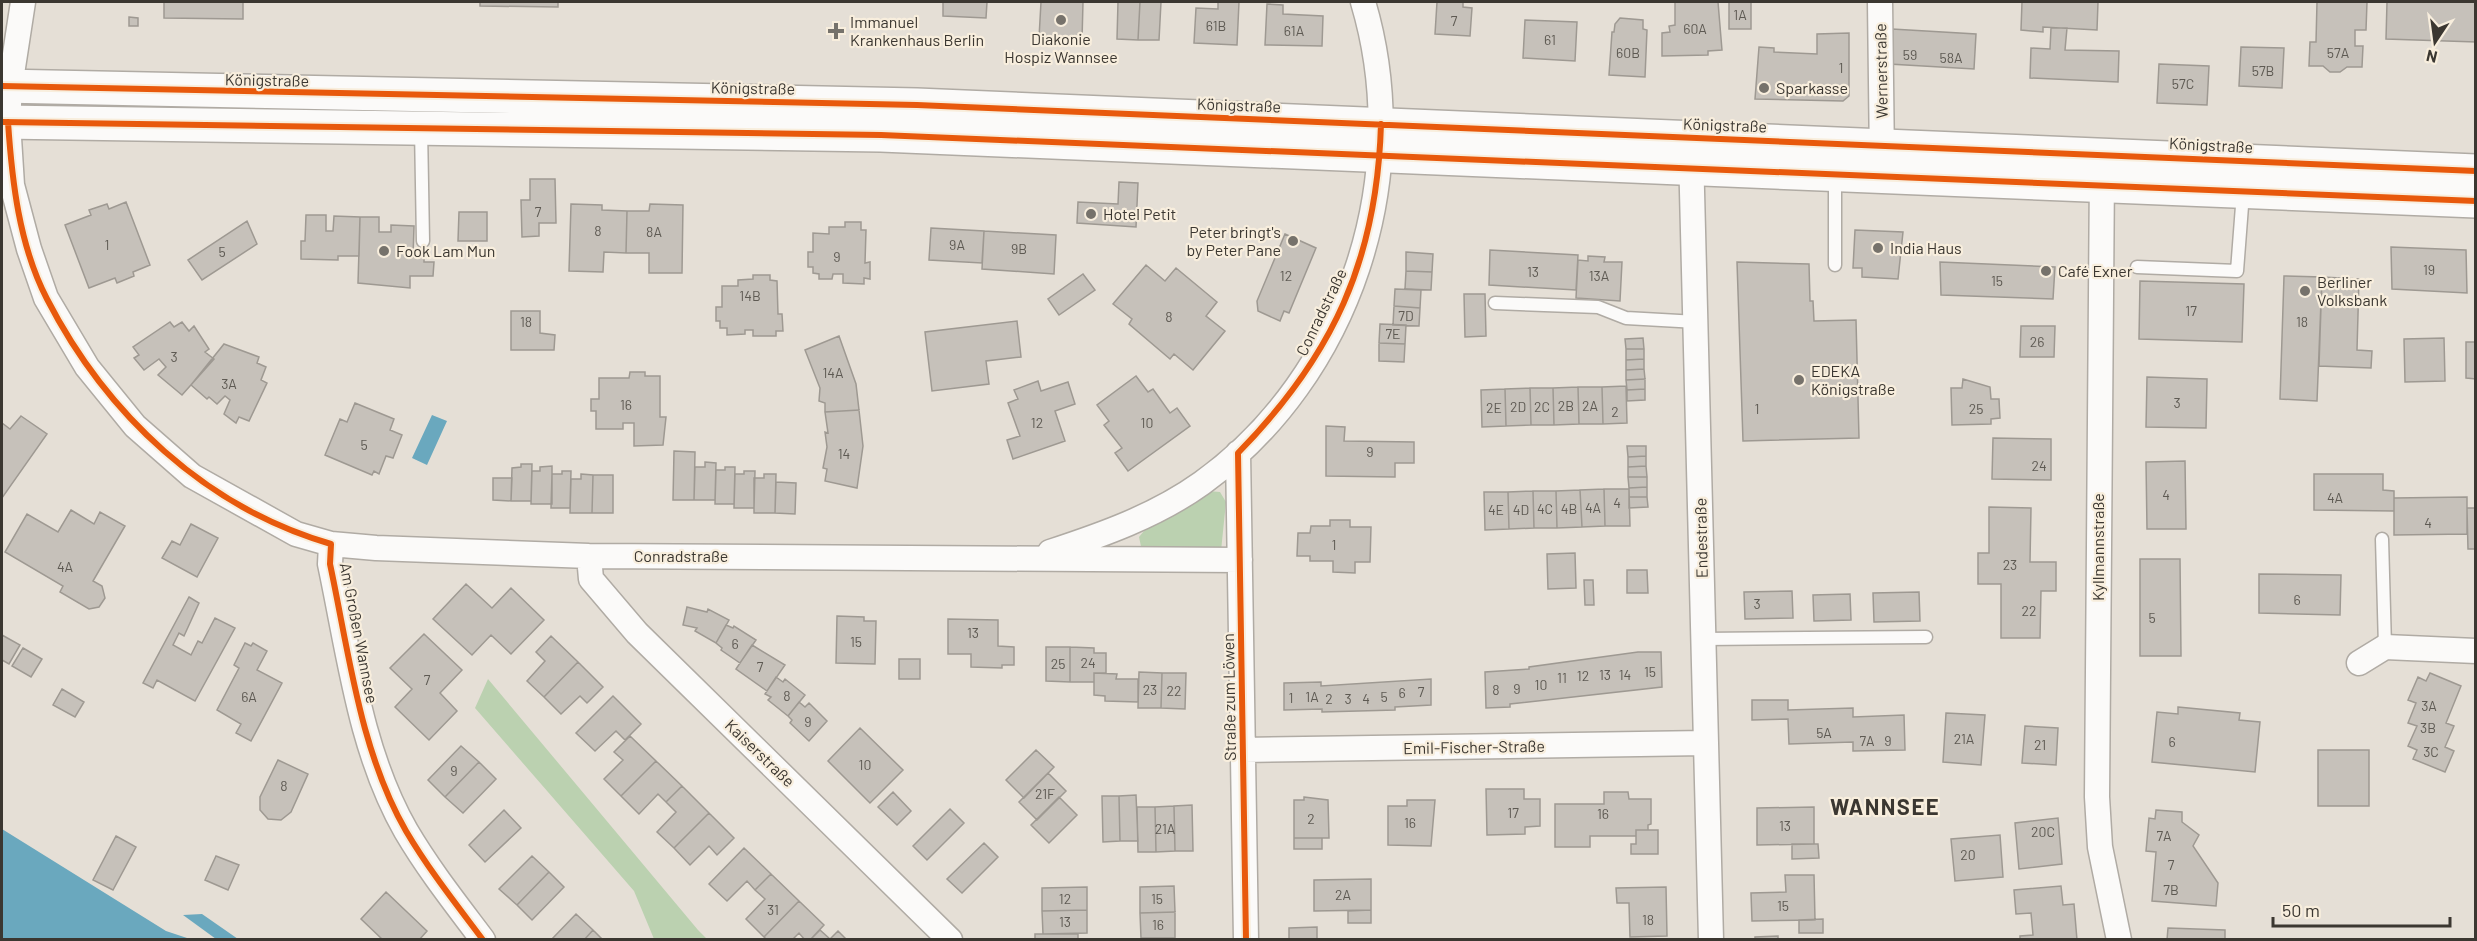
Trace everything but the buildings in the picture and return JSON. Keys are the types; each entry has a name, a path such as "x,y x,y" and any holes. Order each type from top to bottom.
{"main road":[{"name":"Königstraße","path":"6,87 916,120 1300,137 1380,156 2475,201"},
{"name":"Königstraße","path":"5,122 421,127 882,119"},
{"name":"Königstraße","path":"916,120 1300,137 1382,124 2102,153 2475,171"}],"street":[{"name":"Am Großen Wannsee","path":"23,2 6,87 5,122 12,185 29,249 46,298 87,367 135,426 192,476 296,534 331,544 330,564 363,720 377,765 405,830 439,883 483,939"},
{"name":"Conradstraße","path":"1031,558 1110,532 1201,483 1238,453 1280,410 1315,361 1351,290 1372,216 1382,124 1374,43 1363,2"},
{"name":"Wernerstraße","path":"1880,2 1882,177"},
{"name":"Endestraße","path":"1691,137 1711,939"},
{"name":"Kyllmannstraße","path":"2102,153 2097,797 2100,847 2119,939"},
{"name":"Straße zum Löwen","path":"1238,453 1246,939"},
{"name":"Conradstraße","path":"331,544 376,548 589,556 1240,560"},
{"name":"Kaiserstraße","path":"589,556 591,579 637,633 950,939"},
{"path":"2359,663 2385,647 2475,651"},
{"name":"Emil-Fischer-Straße","path":"1243,750 1705,743"}],"lane":[{"path":"421,127 423,241"},
{"path":"1835,175 1835,265"},
{"path":"2137,267 2237,271 2243,192"},
{"path":"1495,303 1598,307 1634,319 1697,322"},
{"path":"2382,539 2385,647"},
{"path":"1703,639 1926,637"}],"green space":[{"path":"1208,491 1220,492 1226,502 1221,551 1142,551 1139,537 1144,531"},
{"path":"488,679 707,939 654,939 634,891 475,708"}],"water":[{"path":"432,415 447,421 427,465 412,458"},
{"path":"2,829 166,931 190,939 2,939"},
{"path":"202,914 238,939 216,939 183,915"}],"cycle path":[{"path":"2,86 917,105 2476,171"},
{"path":"2,122 881,135 2476,201"},
{"path":"8,122 18,212 37,278 71,341 99,381 130,418 164,451 202,481 242,507 285,528 331,544 330,564 350,666 377,768 406,831 443,887 483,940"},
{"path":"1246,940 1238,453 1271,417 1300,380 1324,342 1344,303 1359,262 1370,219 1378,173 1381,124"}],"place":[{"name":"Diakonie Hospiz Wannsee","path":"1061,20"},
{"name":"Immanuel Krankenhaus Berlin","path":"836,31"},
{"name":"Sparkasse","path":"1764,88"},
{"name":"Hotel Petit","path":"1091,214"},
{"name":"Peter bringt's by Peter Pane","path":"1293,241"},
{"name":"India Haus","path":"1878,248"},
{"name":"Fook Lam Mun","path":"384,251"},
{"name":"Café Exner","path":"2046,271"},
{"name":"Berliner Volksbank","path":"2305,291"},
{"name":"EDEKA Königstraße","path":"1799,380"}],"district":[{"name":"WANNSEE","path":"1885,807"}]}
